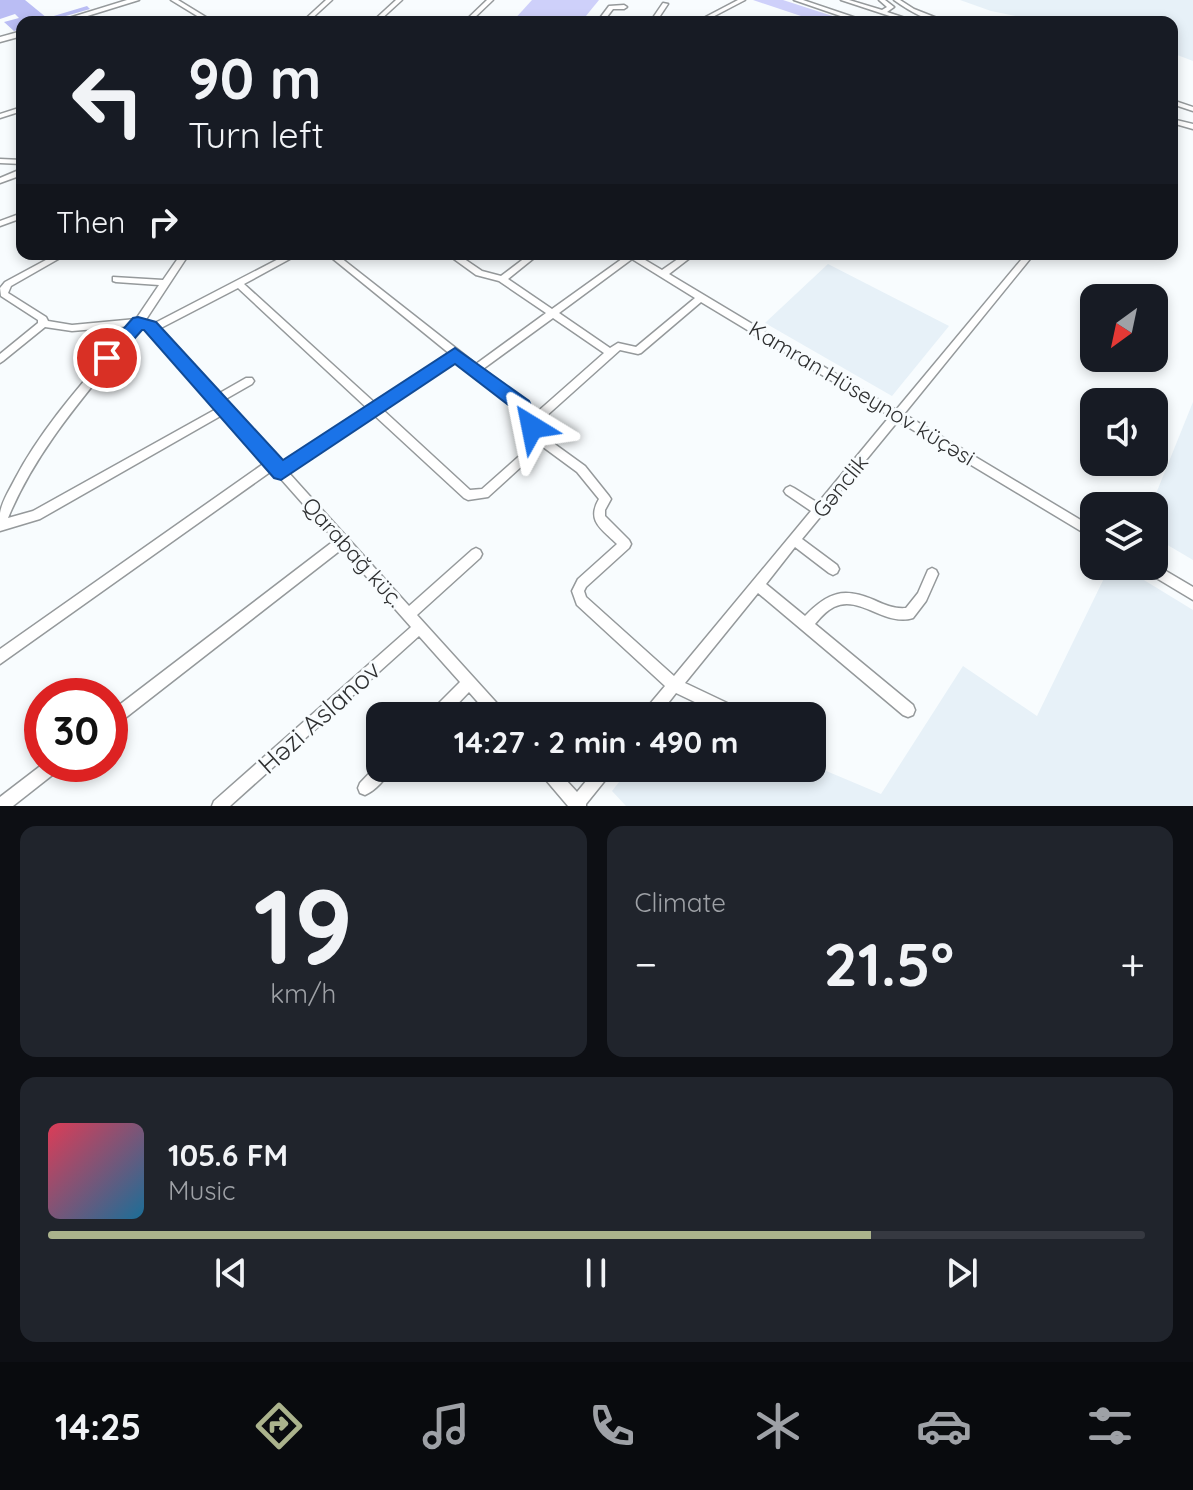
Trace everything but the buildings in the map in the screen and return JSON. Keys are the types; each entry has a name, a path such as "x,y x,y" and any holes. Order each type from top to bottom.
{"main road":[{"path":"80,16 135,0"}],"street":[{"path":"174,0 201,16"},
{"path":"312,16 329,0"},
{"path":"382,16 399,0"},
{"path":"473,16 490,0"},
{"path":"711,16 742,0"},
{"path":"797,0 846,16"},
{"path":"844,0 895,16"},
{"path":"882,0 891,7 882,12"},
{"path":"897,0 928,16"},
{"path":"657,16 665,4"},
{"path":"619,16 606,14 611,7 624,7"},
{"path":"43,324 43,319 4,294 4,289 52,260"},
{"path":"181,260 138,322 57,419 3,508 0,525 36,515 220,404 249,381"},
{"path":"153,328 283,260"},
{"path":"338,260 522,406 534,435 581,469 597,486 605,499 599,509 599,518 625,544 582,583 578,591 581,601 674,685 710,702"},
{"path":"460,260 479,273 502,279 611,353"},
{"path":"502,279 527,260"},
{"path":"476,369 623,260"},
{"name":"Kamran Hüseynov küçəsi","path":"639,260 1080,526"},
{"path":"663,274 683,260"},
{"name":"Gənclik","path":"660,702 1025,260"},
{"path":"116,279 165,283"},
{"path":"238,283 468,495 484,494 542,442"},
{"path":"529,419 539,416 618,346 638,351 701,297"},
{"path":"0,359 43,324 78,328 138,322"},
{"name":"Qarabağ küç.","path":"138,322 153,328 487,702"},
{"path":"0,657 277,468 455,355"},
{"path":"790,491 820,511"},
{"path":"796,541 833,569"},
{"path":"128,707 342,542"},
{"path":"409,614 476,554"},
{"path":"805,625 828,603 841,598 867,603 891,614 909,614 922,597 932,574"},
{"path":"1168,579 1193,594"},
{"path":"758,585 908,710"},
{"name":"Həzi Aslanov","path":"219,806 420,627"},
{"path":"450,702 469,682"},
{"path":"1,806 32,782"},
{"path":"365,788 371,782"},
{"path":"557,782 577,805 595,782"}],"shaded area":[{"path":"0,0 25,0 45,16 15,14 0,19"},
{"path":"532,0 599,0 586,16 517,16"},
{"path":"753,0 783,0 832,16 801,16"},
{"path":"960,0 1193,0 1193,61 1178,55 1178,16 1015,16"},
{"path":"87,6 90,9 66,16 54,16"},
{"path":"16,19 16,30 14,31 4,22"},
{"path":"828,264 949,326 892,396 765,323"},
{"path":"1193,402 1193,560 1168,545 1168,492 1157,492 1163,476 1168,476 1168,464"},
{"path":"1103,580 1144,580 1193,610 1193,806 626,806 612,791 619,782 826,782 826,771 881,794 963,666 1037,716"}],"route":[{"path":"107,358 138,322 150,326 281,472 455,355 522,406 532,427"}]}
